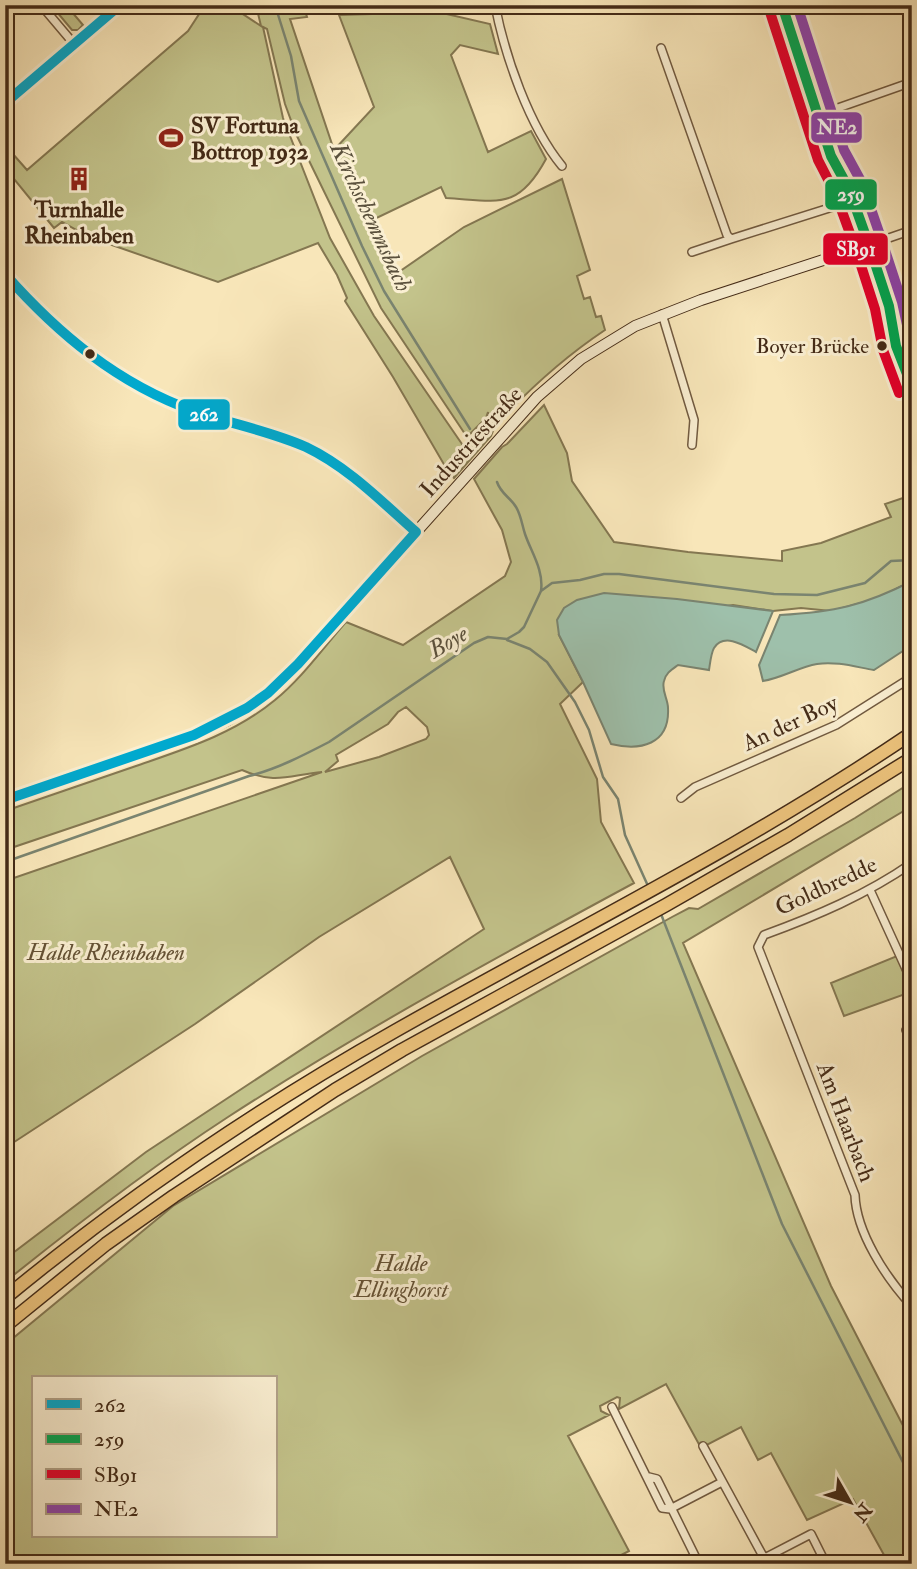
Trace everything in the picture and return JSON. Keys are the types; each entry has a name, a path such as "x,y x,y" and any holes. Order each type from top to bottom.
{"highway":[{"path":"5,1298 108,1217 259,1112 393,1032 656,887 805,801 912,733"},
{"path":"5,1326 106,1244 324,1098 402,1050 788,835 912,758"}],"street":[{"path":"41,5 74,44"},
{"path":"5,103 120,5"},
{"path":"495,5 518,86 549,150 562,166"},
{"path":"782,5 831,156 842,204 857,249 878,309 912,388"},
{"path":"661,48 727,235 731,239"},
{"path":"818,115 912,82"},
{"path":"831,156 849,189 869,245 889,306 896,346"},
{"path":"692,253 842,204"},
{"path":"857,249 912,230"},
{"name":"Industriestraße","path":"5,800 194,735 228,720 268,693 312,649 522,413 552,383 607,341 662,314 857,249"},
{"path":"5,274 54,328 114,374 173,403 287,440 319,455 351,475 416,532"},
{"path":"662,314 694,420 692,445"},
{"name":"An der Boy","path":"681,798 695,787 836,725 912,677"},
{"name":"Goldbredde","path":"758,944 764,935 840,905 870,890 912,863"},
{"path":"870,890 912,982"},
{"name":"Am Haarbach","path":"758,944 758,952 855,1195 859,1224 885,1271 912,1306"},
{"path":"906,1030 912,1043"},
{"path":"612,1407 662,1508 670,1510 722,1482"},
{"path":"703,1447 764,1558"},
{"path":"670,1510 699,1564"},
{"path":"753,1564 811,1535 826,1564"}],"green space":[{"path":"51,5 66,5 83,25 78,30 72,30"},
{"path":"205,5 229,5 261,26 256,5 303,5 307,17 290,19 334,150 374,107 339,15 438,12 490,24 498,54 460,45 451,55 488,152 531,131 546,159 536,176 516,195 493,201 446,198 441,187 368,222 393,276 464,227 562,179 590,270 577,276 584,299 590,297 596,317 601,316 605,330 561,363 521,399 495,426 491,436 454,478 345,301 347,298 337,275 318,243 218,282 89,237 62,222 54,228 5,168 5,145 27,170 188,31","holes":["263,27 267,29 285,104 296,134 381,308 467,437 486,418 488,412 489,421 464,447 374,316 330,238 283,118"]},
{"name":"Halde Rheinbaben","path":"544,405 567,453 572,481 614,542 688,552 782,561 782,551 821,543 891,517 885,504 912,495 912,581 876,599 831,611 801,608 773,611 733,605 559,635 583,682 560,704 597,779 601,822 634,883 429,996 277,1086 143,1176 5,1282 5,1259 146,1152 484,929 450,857 319,937 195,1024 5,1148 5,881 322,772 274,778 242,770 5,850 5,811 191,747 243,722 285,691 346,622 403,645 505,576 511,562 502,530 474,479","holes":["406,707 427,727 429,735 426,739 379,757 325,772 338,761 336,755 388,724"]},
{"name":"Halde Ellinghorst","path":"912,782 912,806 683,943 831,1286 912,1443 912,1564 889,1564 853,1499 807,1520 771,1453 758,1460 741,1427 701,1448 666,1384 619,1409 620,1398 617,1397 600,1406 601,1411 609,1415 568,1436 629,1551 604,1564 5,1564 6,1344 173,1206 422,1056 672,917 689,908 698,909"},
{"path":"897,956 911,992 844,1016 831,983"}],"shaded area":[{"path":"912,581 912,645 874,670 824,663 763,681 759,665 780,615 848,606"},
{"path":"604,593 773,611 756,652 735,642 723,641 714,648 709,670 678,665 671,670 663,684 668,708 664,730 651,743 622,746 611,744 559,635 557,620 564,608 577,600"}],"waterway":[{"name":"Kirchschemmsbach","path":"275,5 291,56 299,101 362,246 384,291 470,429"},
{"name":"Kirchschemmsbach","path":"497,482 519,513 539,568 541,591"},
{"name":"Boye","path":"5,862 270,770 320,747 474,643 488,637 507,639 519,632 541,591 552,583 619,574 774,594 817,595 865,583 891,561 912,560"},
{"path":"507,640 530,649 547,662 575,702 589,730 603,777 618,799 625,835 648,886"},
{"path":"661,914 782,1224 912,1480"}],"transit line":[{"name":"262","path":"5,103 120,5"},
{"name":"259","path":"782,5 831,156 849,189 869,245 889,306 896,346 912,387"},
{"name":"NE2","path":"797,5 844,150 862,183 882,241 902,302 912,348"},
{"name":"SB91","path":"769,9 818,160 836,195 856,250 875,309 883,350 899,393"},
{"name":"262","path":"5,274 68,337 115,372 166,400 194,411 306,447 336,464 416,532"},
{"name":"262","path":"5,800 194,735 247,708 268,693 298,664 416,532"}],"place":[{"name":"SV Fortuna Bottrop 1932","path":"171,138"},
{"name":"Turnhalle Rheinbaben","path":"79,179"},
{"name":"Boyer Brücke","path":"882,346"}]}
